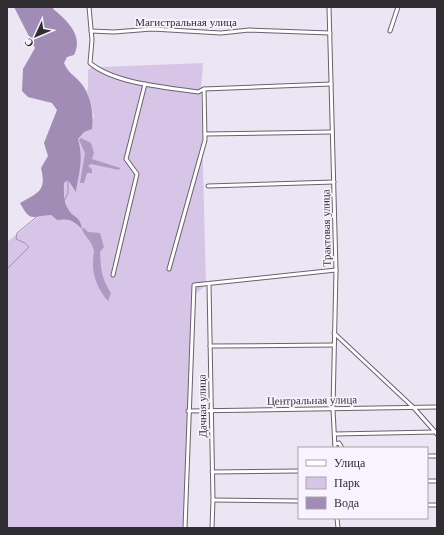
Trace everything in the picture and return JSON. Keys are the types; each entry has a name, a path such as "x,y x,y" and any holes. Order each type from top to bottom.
{"street":[{"path":"90,7 90,63 112,75 145,84 198,92 204,89 331,84"},
{"name":"Трактовая улица","path":"329,7 336,270 334,334 335,444"},
{"path":"390,31 398,7"},
{"name":"Магистральная улица","path":"91,31 114,32 152,28 221,33 249,30 330,33"},
{"path":"113,274 137,174 126,159 145,84"},
{"path":"169,269 205,140 204,89"},
{"path":"205,134 332,132"},
{"path":"208,186 334,182"},
{"path":"185,528 188,411 194,285 336,270"},
{"name":"Дачная улица","path":"209,284 213,500 212,528"},
{"path":"334,334 414,408 436,432"},
{"path":"210,346 334,345"},
{"name":"Центральная улица","path":"188,411 437,407"},
{"path":"335,434 436,432"},
{"path":"335,444 339,443 341,447"},
{"path":"212,472 298,471"},
{"path":"213,500 298,501"}],"green space":[{"path":"203,63 201,90 206,285 194,295 187,528 7,528 7,242 41,215 51,215 57,220 64,219 81,228 76,217 67,208 64,197 64,183 68,180 76,191 81,159 78,139 94,117 87,91 88,70 93,66 101,67"}],"shaded area":[{"path":"81,138 91,143 94,153 92,159 120,168 119,170 91,164 88,166 92,169 92,173 87,173 84,183 80,183 85,153 79,140"},
{"path":"84,228 88,232 100,233 104,247 100,252 102,273 105,283 111,293 108,301 96,282 93,266 94,250 82,229"}],"water":[{"path":"14,7 54,7 53,9 68,23 77,41 77,48 74,55 67,57 64,63 71,74 80,82 87,92 91,104 93,123 92,129 84,132 78,139 81,160 76,192 68,180 64,183 64,193 66,206 80,221 82,229 71,221 65,219 57,220 51,215 35,217 29,216 20,203 32,197 42,187 43,176 41,168 48,156 44,143 57,110 52,103 28,97 22,91 23,69 35,48"}],"waterway":[{"path":"64,201 68,193 68,179"},
{"path":"7,269 29,247 25,243 16,239 17,233 39,215"}]}
